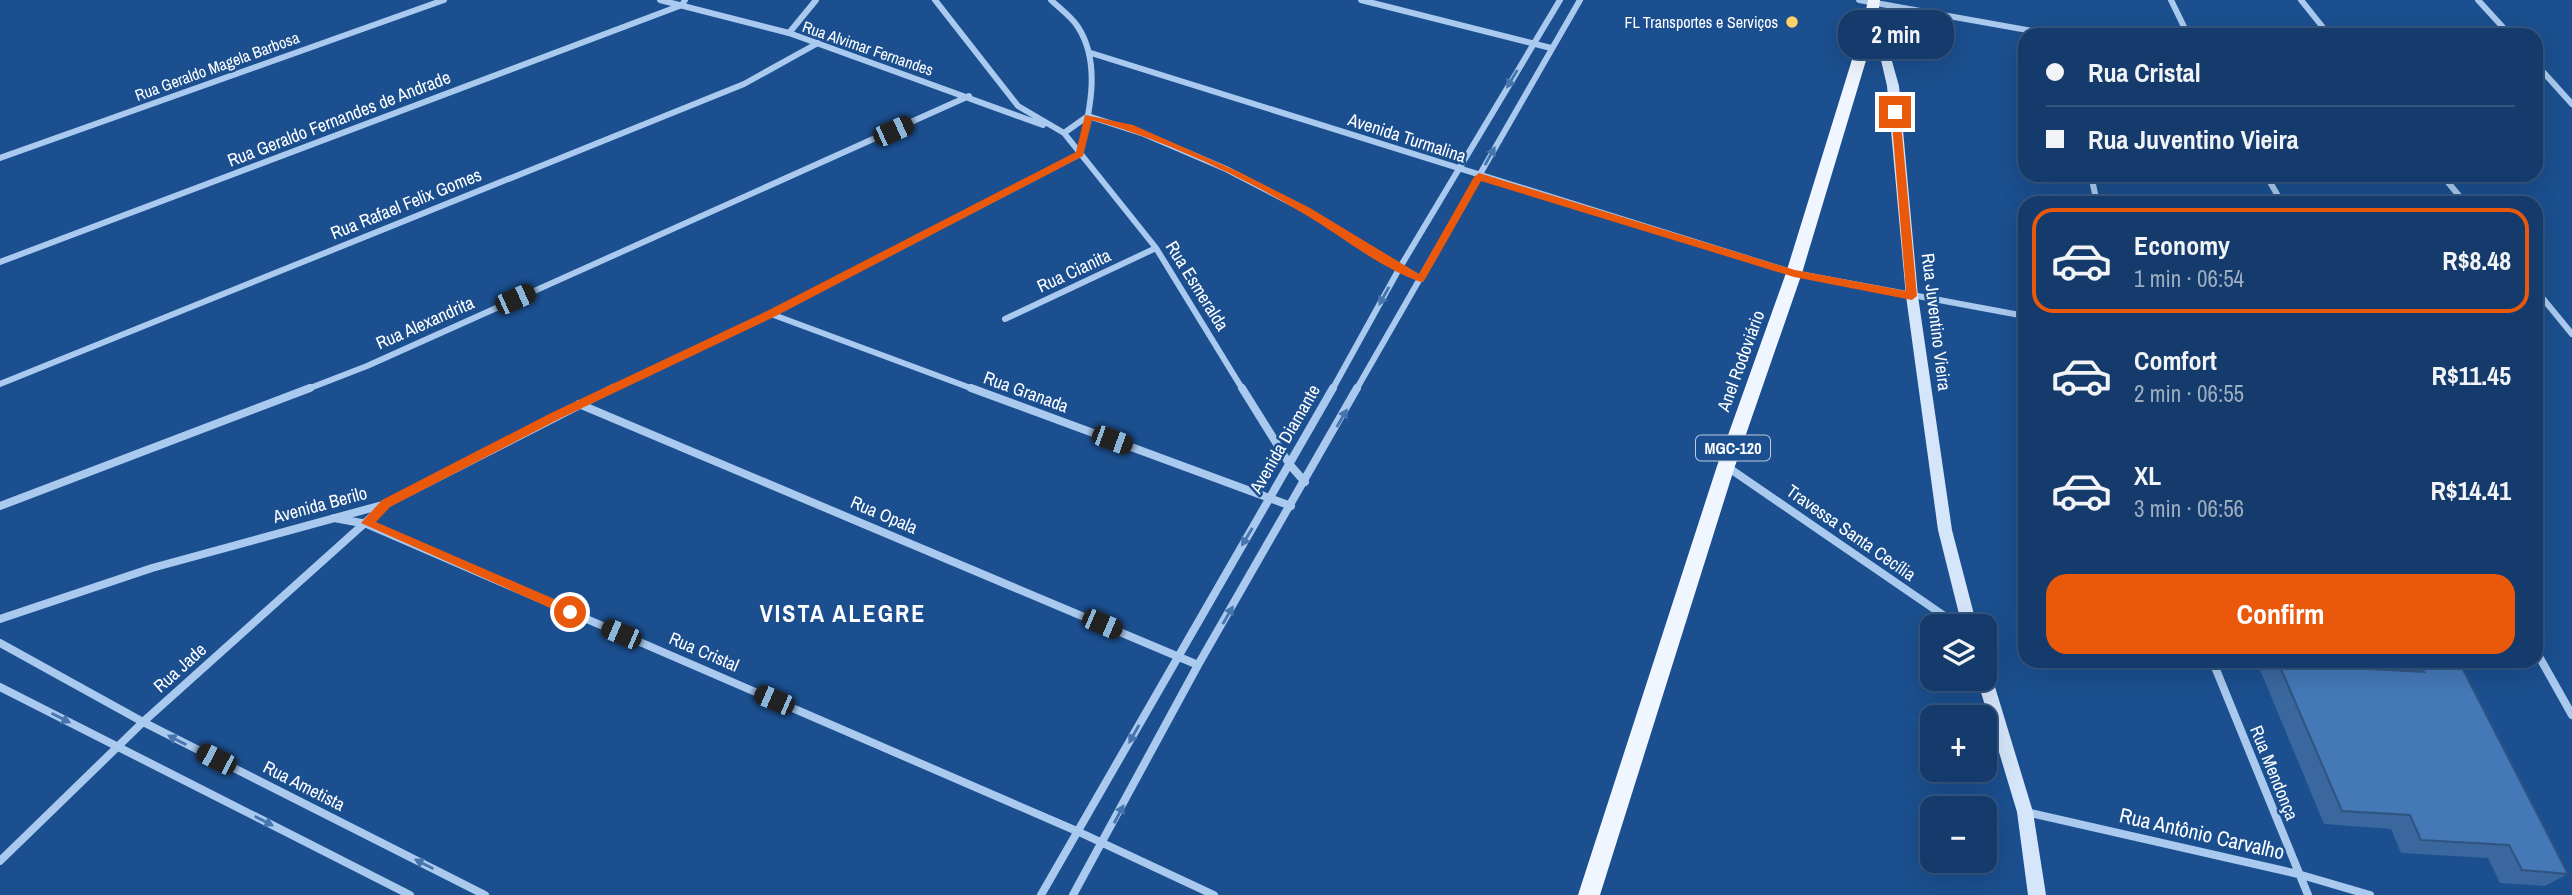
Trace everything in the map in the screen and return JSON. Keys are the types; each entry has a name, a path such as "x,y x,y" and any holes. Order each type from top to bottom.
{"main road":[{"name":"Anel Rodoviário","path":"1589,895 1726,466 1794,273 1870,24 1869,1"}],"street":[{"name":"Rua Geraldo Magela Barbosa","path":"0,158 444,0"},
{"name":"Rua Alvimar Fernandes","path":"660,0 683,3 789,33 970,96 1064,133"},
{"path":"789,33 816,0"},
{"path":"935,0 1018,106 1064,133 1088,117 1129,127 1236,174 1307,211 1399,269 1421,279"},
{"path":"1051,0 1077,26 1091,53 1088,117 1080,154"},
{"path":"1361,0 1551,48"},
{"name":"Avenida Diamante","path":"1041,895 1080,832 1177,655 1290,465 1399,269 1560,0"},
{"path":"1073,895 1198,665 1580,0"},
{"path":"2171,0 2185,28"},
{"path":"2301,0 2323,28"},
{"path":"2478,0 2504,28"},
{"path":"1869,1 2018,28"},
{"name":"Rua Geraldo Fernandes de Andrade","path":"0,262 683,3"},
{"name":"Rua Juventino Vieira","path":"1870,24 1883,47 1893,86 1912,296 1945,530 1967,614"},
{"name":"Rua Rafael Felix Gomes","path":"0,384 744,84 818,43"},
{"name":"Avenida Turmalina","path":"1091,53 1460,168 1479,177 1794,273 2018,315"},
{"path":"2543,72 2572,104"},
{"name":"Rua Alexandrita","path":"0,506 367,366 970,96"},
{"name":"Rua Esmeralda","path":"1064,133 1156,248 1290,465 1305,482"},
{"name":"Avenida Berilo","path":"0,619 152,568 386,504 579,404 771,314 1080,154"},
{"path":"2448,182 2459,196"},
{"name":"Rua Cianita","path":"1005,319 1156,248"},
{"path":"2543,299 2572,334"},
{"name":"Rua Granada","path":"771,314 1291,506"},
{"name":"Rua Opala","path":"579,404 1198,665"},
{"name":"Travessa Santa Cecília","path":"1726,466 1942,614"},
{"name":"Rua Jade","path":"0,861 143,722 386,504"},
{"name":"Rua Cristal","path":"331,518 367,523 1080,832 1214,895"},
{"name":"Rua Ametista","path":"0,643 143,722 485,895"},
{"path":"2543,663 2572,715"},
{"name":"Rua Mendonça","path":"2215,668 2308,895"},
{"path":"0,687 410,895"},
{"path":"1988,691 2025,812 2037,895"},
{"name":"Rua Antônio Carvalho","path":"2025,812 2298,874 2370,895"}],"building":[{"path":"2281,668 2369,668 2424,672 2422,668 2462,668 2568,874 2522,870 2509,845 2421,840 2410,815 2342,811"}],"place":[{"name":"FL Transportes e Serviços","path":"1792,22"}],"district":[{"name":"VISTA ALEGRE","path":"843,614"}],"route":[{"path":"570,612 367,523 386,504 555,416 771,314 1080,154 1088,117 1129,127 1236,174 1307,211 1399,269 1421,279 1479,177 1794,273 1912,296 1895,112"}]}
